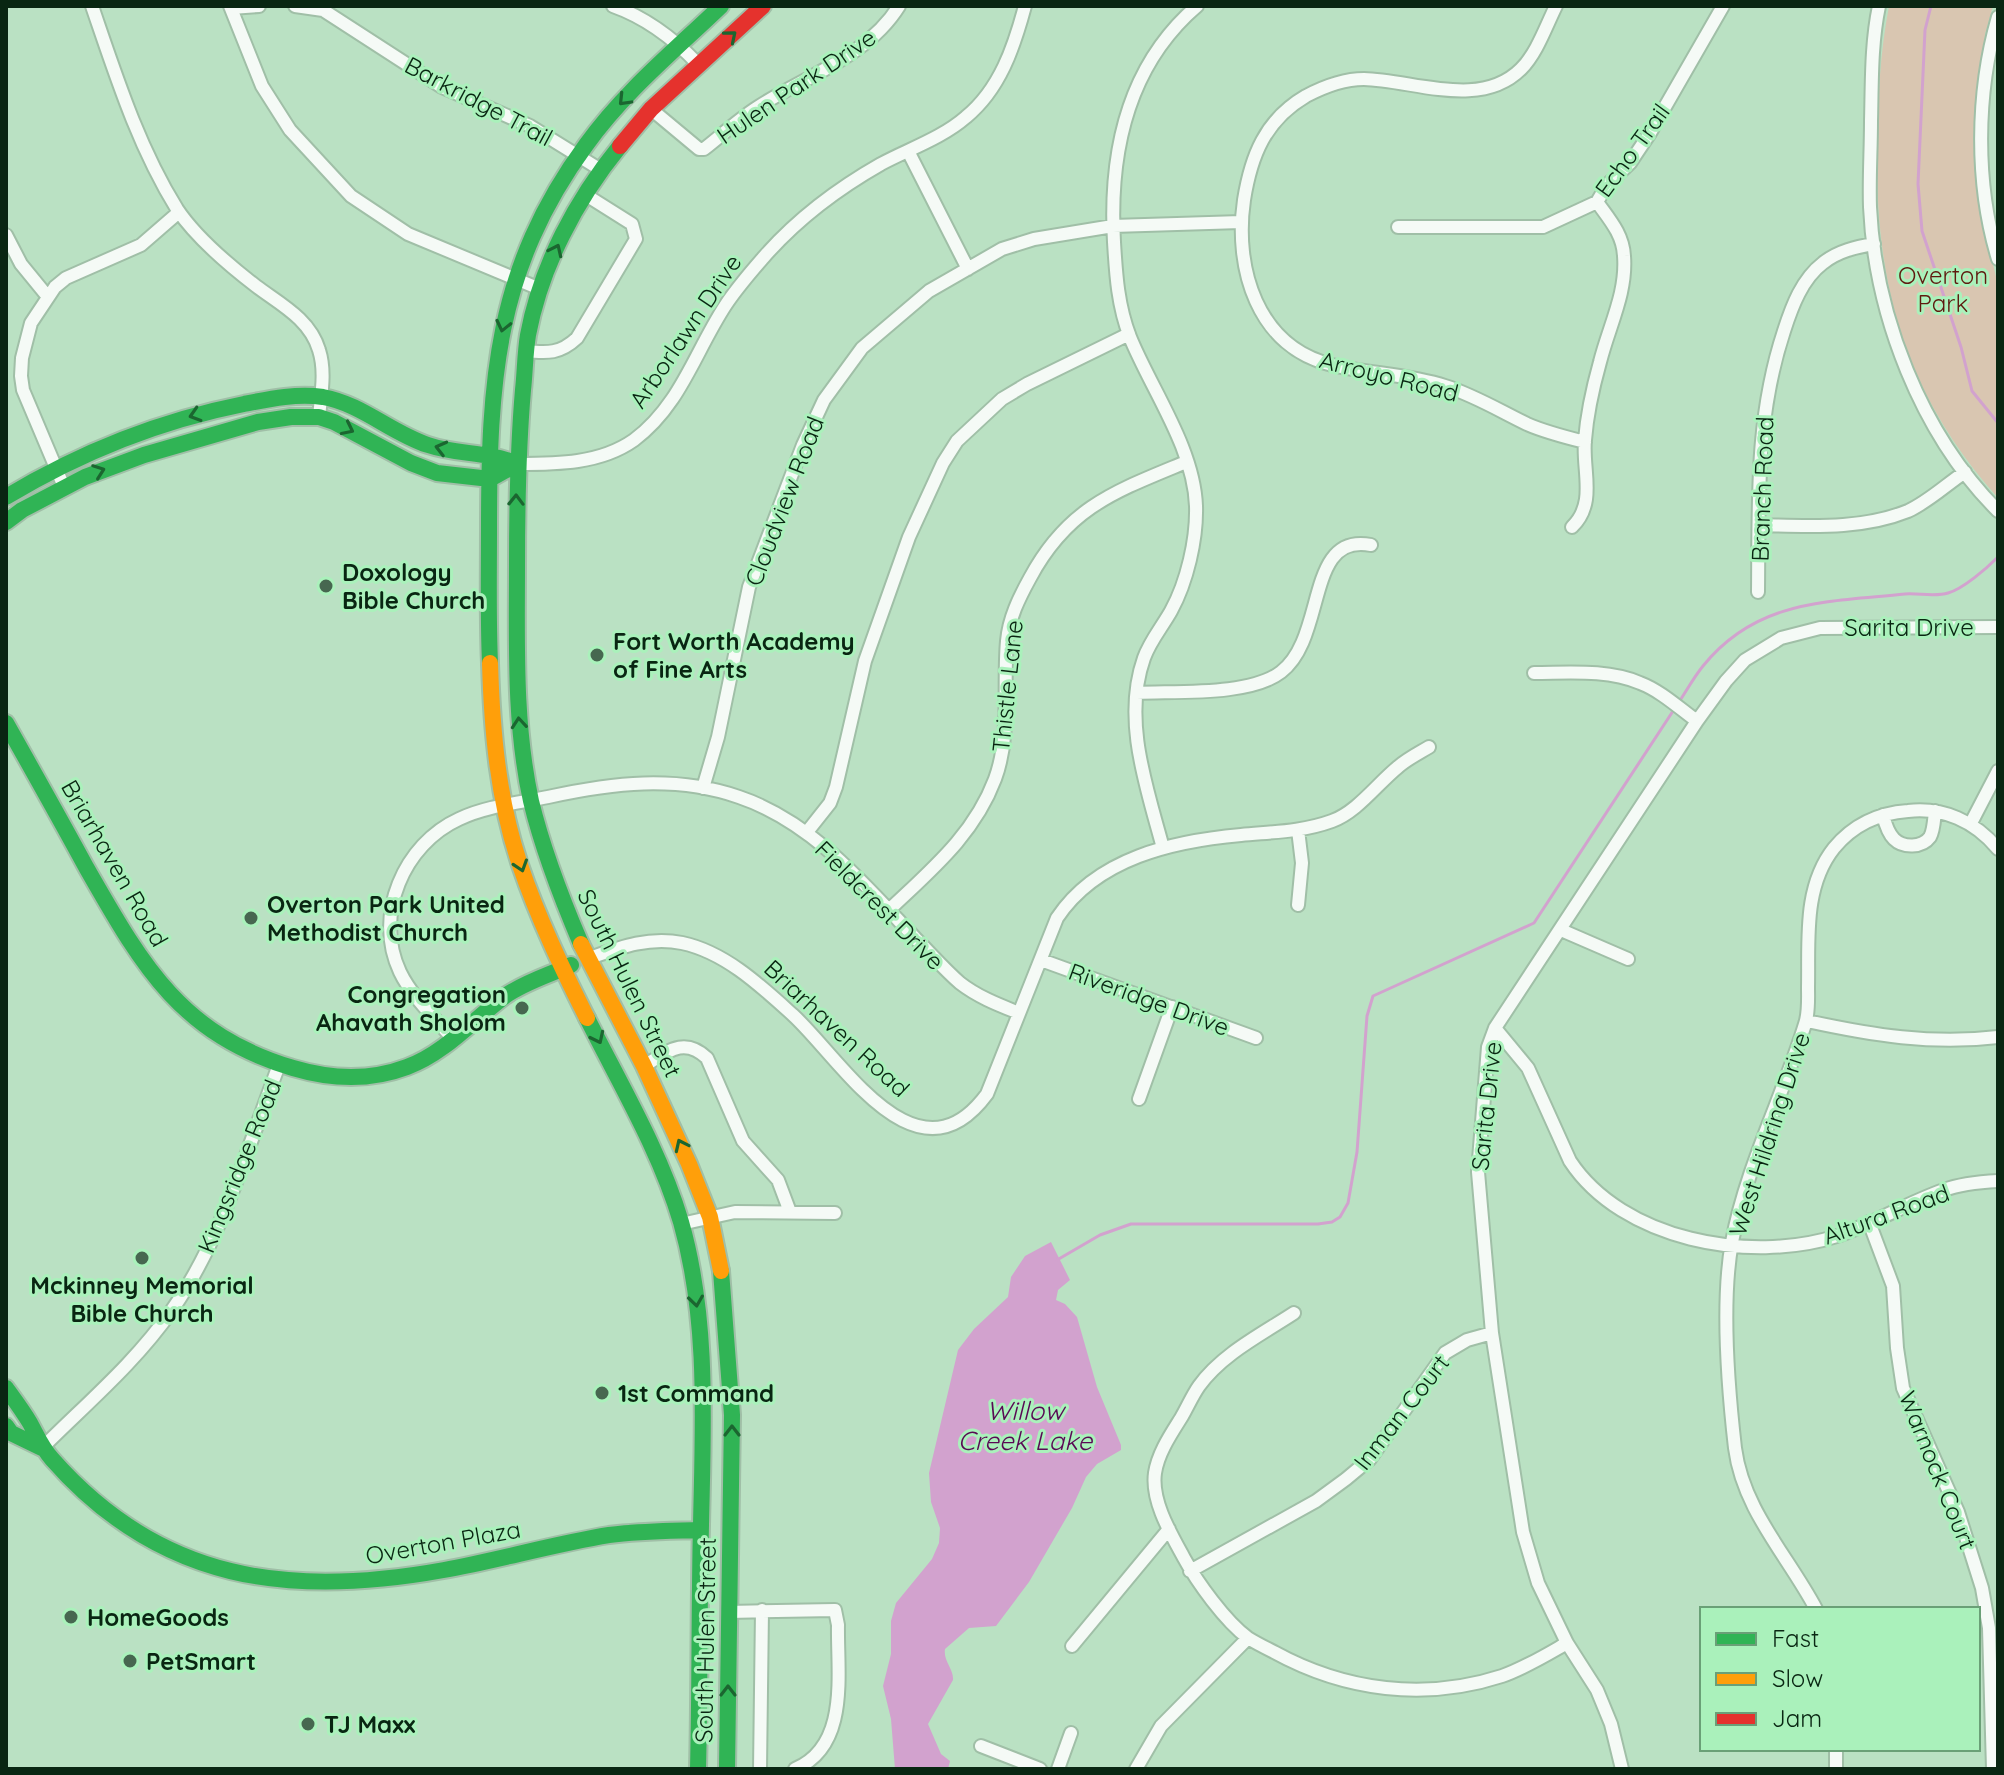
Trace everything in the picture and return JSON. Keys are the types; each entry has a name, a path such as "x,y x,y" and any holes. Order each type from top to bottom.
{"main road":[{"name":"South Hulen Street","path":"698,1769 702,1445 698,1311 681,1224 657,1160 534,901 519,861 505,806 489,692 490,454 495,365 503,324 542,215 579,156 625,99 721,6"},
{"name":"South Hulen Street","path":"727,1769 732,1415 727,1312 710,1217 644,1066 587,959 549,867 531,800 520,736 516,676 517,464 525,351 540,289 570,220 601,170 651,109 763,6"},
{"name":"Arborlawn Drive","path":"6,497 56,466 139,433 213,409 291,396 321,397 360,409 423,443 463,453 490,454 517,464"},
{"path":"6,522 64,487 144,455 258,422 319,417 352,430 411,463 437,473 490,479"},
{"name":"Arborlawn Drive","path":"490,479 517,464"},
{"name":"Briarhaven Road","path":"6,723 131,946 164,989 186,1010 235,1043 279,1065 323,1076 369,1077 408,1066 453,1039 507,994 533,979 587,959"},
{"name":"Overton Plaza","path":"6,1388 30,1422 42,1448"},
{"name":"Overton Plaza","path":"6,1426 11,1433 42,1448 108,1513 150,1542 208,1568 264,1579 316,1582 393,1578 610,1535 700,1530"}],"street":[{"path":"92,6 135,127 153,167 179,212 195,232 253,284 302,319 319,350 323,382 319,417"},
{"path":"259,6 231,7 262,86 290,130 351,196 408,234 540,289"},
{"name":"Barkridge Trail","path":"295,6 323,10 442,87 530,126 601,170"},
{"path":"613,6 659,29 698,64"},
{"name":"Hulen Park Drive","path":"651,109 699,149 704,149 756,109 857,50 889,21 899,6"},
{"name":"Arborlawn Drive","path":"517,464 556,464 593,458 621,448 656,421 672,401 725,306 775,245 823,202 873,169 966,117 983,99 1004,68 1016,41 1025,6"},
{"path":"1163,848 1140,753 1136,729 1137,693 1145,656 1172,609 1183,582 1191,551 1196,508 1186,462 1160,395 1129,334 1118,295 1113,226 1114,175 1118,149 1139,79 1149,60 1197,6"},
{"name":"Arroyo Road","path":"1556,6 1530,58 1506,81 1474,90 1361,79 1324,86 1304,98 1269,127 1255,151 1248,173 1241,222 1243,261 1249,286 1266,318 1281,338 1295,349 1332,365 1397,374 1450,387 1529,425 1585,442"},
{"name":"Echo Trail","path":"1398,227 1543,227 1597,202 1607,185 1630,163 1650,133 1723,6"},
{"path":"1879,6 1873,45 1870,207 1877,270 1900,351 1935,426 1965,472 1998,511"},
{"path":"1997,250 1985,193 1982,144 1986,85 1998,17"},
{"path":"908,151 968,269"},
{"path":"525,351 551,353 565,349 577,338 636,239 632,224 586,195"},
{"path":"1572,527 1580,520 1587,499 1585,442 1600,363 1624,287 1624,253 1620,234 1597,202"},
{"path":"64,487 23,390 22,358 31,323 48,297 66,278 141,245 179,212"},
{"name":"Cloudview Road","path":"703,788 718,737 749,587 803,445 824,400 853,359 881,330 929,291 1002,249 1034,239 1113,226 1241,222"},
{"path":"6,235 21,264 48,297"},
{"name":"Branch Road","path":"1758,592 1761,426 1776,355 1795,299 1810,275 1835,255 1874,244"},
{"path":"807,832 830,803 865,661 909,537 943,463 957,441 1002,399 1129,334"},
{"name":"Thistle Lane","path":"889,910 954,848 981,812 996,776 1004,736 1007,638 1012,617 1038,562 1060,533 1094,503 1186,462"},
{"path":"1759,525 1868,523 1911,510 1965,472"},
{"path":"1137,693 1244,688 1265,682 1283,671 1306,640 1325,567 1333,555 1351,543 1371,545"},
{"name":"Sarita Drive","path":"1622,1769 1611,1724 1597,1690 1567,1643 1538,1583 1523,1532 1492,1333 1478,1172 1488,1047 1495,1028 1561,930 1692,718 1745,660 1790,635 1835,627 1998,627"},
{"path":"1534,673 1615,675 1638,682 1692,718"},
{"name":"Briarhaven Road","path":"587,959 646,941 681,943 720,957 795,1016 878,1105 909,1125 922,1128 954,1123 977,1107 987,1094 1057,918 1071,898 1115,866 1163,848 1232,835 1298,830 1337,819 1401,764 1429,747"},
{"path":"1998,771 1971,823 1998,849"},
{"name":"Fieldcrest Drive","path":"453,1039 416,997 400,972 392,945 392,906 406,866 426,840 466,816 597,786 633,782 703,788 755,803 774,812 807,832 852,871 962,984 980,996 1019,1013"},
{"name":"West Hildring Drive","path":"1815,1607 1761,1521 1750,1499 1735,1451 1728,1343 1732,1245 1753,1173 1807,1021 1810,904 1817,875 1842,839 1859,825 1883,815 1923,809 1960,817 1971,823"},
{"path":"1883,815 1895,840 1908,846 1923,844 1931,835 1935,811"},
{"path":"1298,830 1302,863 1298,905"},
{"path":"1561,930 1628,959"},
{"name":"Riveridge Drive","path":"1041,960 1256,1038"},
{"path":"1139,1099 1172,1007"},
{"path":"1807,1021 1859,1033 1920,1041 1998,1037"},
{"name":"Altura Road","path":"1495,1028 1528,1068 1577,1173 1630,1215 1658,1230 1732,1245 1773,1247 1835,1237 1946,1189 1998,1181"},
{"path":"644,1066 670,1050 685,1046 697,1048 707,1058 743,1141 778,1180 790,1212"},
{"name":"Kingsridge Road","path":"42,1448 143,1345 174,1308 219,1226 279,1065"},
{"path":"681,1224 735,1212 835,1213"},
{"name":"Warnock Court","path":"1869,1222 1893,1286 1903,1388 1958,1512 1982,1588 1989,1628 1993,1769"},
{"path":"1294,1313 1242,1347 1199,1386 1170,1436 1155,1473 1156,1492 1169,1529 1190,1571 1226,1615 1248,1638 1289,1660 1350,1683 1377,1688 1439,1690 1503,1676 1567,1643"},
{"name":"Inman Court","path":"1190,1571 1316,1501 1346,1479 1370,1459 1445,1353 1467,1340 1492,1333"},
{"path":"1072,1646 1169,1529"},
{"path":"760,1769 762,1610"},
{"path":"728,1612 835,1610 838,1625 834,1725 819,1753 795,1769"},
{"path":"1136,1769 1161,1726 1248,1638"},
{"path":"1058,1769 1071,1733"},
{"path":"981,1746 1012,1764 1040,1769"}],"green space":[{"name":"Overton Park","path":"1889,6 1993,6 1985,34 1975,147 1978,202 1998,285 1998,498 1939,418 1918,377 1890,290 1882,244 1877,145 1883,41"}],"water":[{"name":"Willow Creek Lake","path":"1051,1242 1070,1280 1058,1290 1056,1300 1065,1304 1077,1317 1097,1387 1121,1450 1097,1464 1086,1477 1072,1508 1029,1582 996,1626 969,1628 945,1649 953,1680 928,1724 941,1754 950,1761 948,1769 895,1769 891,1719 883,1686 891,1654 891,1621 896,1603 932,1559 939,1543 940,1528 931,1502 929,1473 958,1350 974,1329 1008,1297 1011,1277 1025,1256"}],"waterway":[{"path":"1931,6 1925,30 1918,184 1922,231 1961,347 1972,391 1998,423"},
{"path":"1679,702 1700,670 1724,644 1770,616 1795,608 1849,599 1948,593 1968,583 1998,557"},
{"path":"1057,1260 1100,1235 1131,1224 1318,1224 1340,1217 1348,1203 1357,1152 1367,1016 1373,996 1534,923 1675,708"}],"traffic: fast":[{"path":"490,663 491,425 503,328 515,282 532,237 556,191 586,145 633,90 721,6"},
{"path":"581,944 541,838 531,801 522,742 517,654 520,434 527,342 542,284 575,211 620,146"},
{"path":"6,497 92,452 151,429 212,411 293,396 337,401 428,445 517,464"},
{"path":"6,522 22,510 85,477 144,455 258,422 291,417 319,417 334,422 411,463 437,473 490,479 517,464"},
{"path":"6,723 106,902 146,964 167,991 192,1015 220,1036 254,1054 321,1074 350,1077 393,1072 434,1053 513,991 571,965"},
{"path":"587,1018 662,1169 681,1222 696,1297 703,1411 698,1769"},
{"path":"721,1271 732,1415 727,1769"},
{"path":"6,1388 48,1455 94,1500 137,1532 183,1556 231,1571 281,1580 333,1582 387,1578 465,1566 609,1535 700,1530"},
{"path":"6,1426 11,1433 42,1448"}],"traffic: slow":[{"path":"490,663 498,765 512,840 543,924 587,1018"},
{"path":"581,944 644,1066 689,1164 710,1217 721,1271"}],"traffic: jam":[{"path":"620,146 651,109 763,6"}],"place":[{"name":"Doxology Bible Church","path":"326,586"},
{"name":"Fort Worth Academy of Fine Arts","path":"597,655"},
{"name":"Overton Park United Methodist Church","path":"251,918"},
{"name":"Congregation Ahavath Sholom","path":"522,1008"},
{"name":"Mckinney Memorial Bible Church","path":"142,1258"},
{"name":"1st Command","path":"602,1393"},
{"name":"HomeGoods","path":"71,1617"},
{"name":"PetSmart","path":"130,1661"},
{"name":"TJ Maxx","path":"308,1724"}]}
